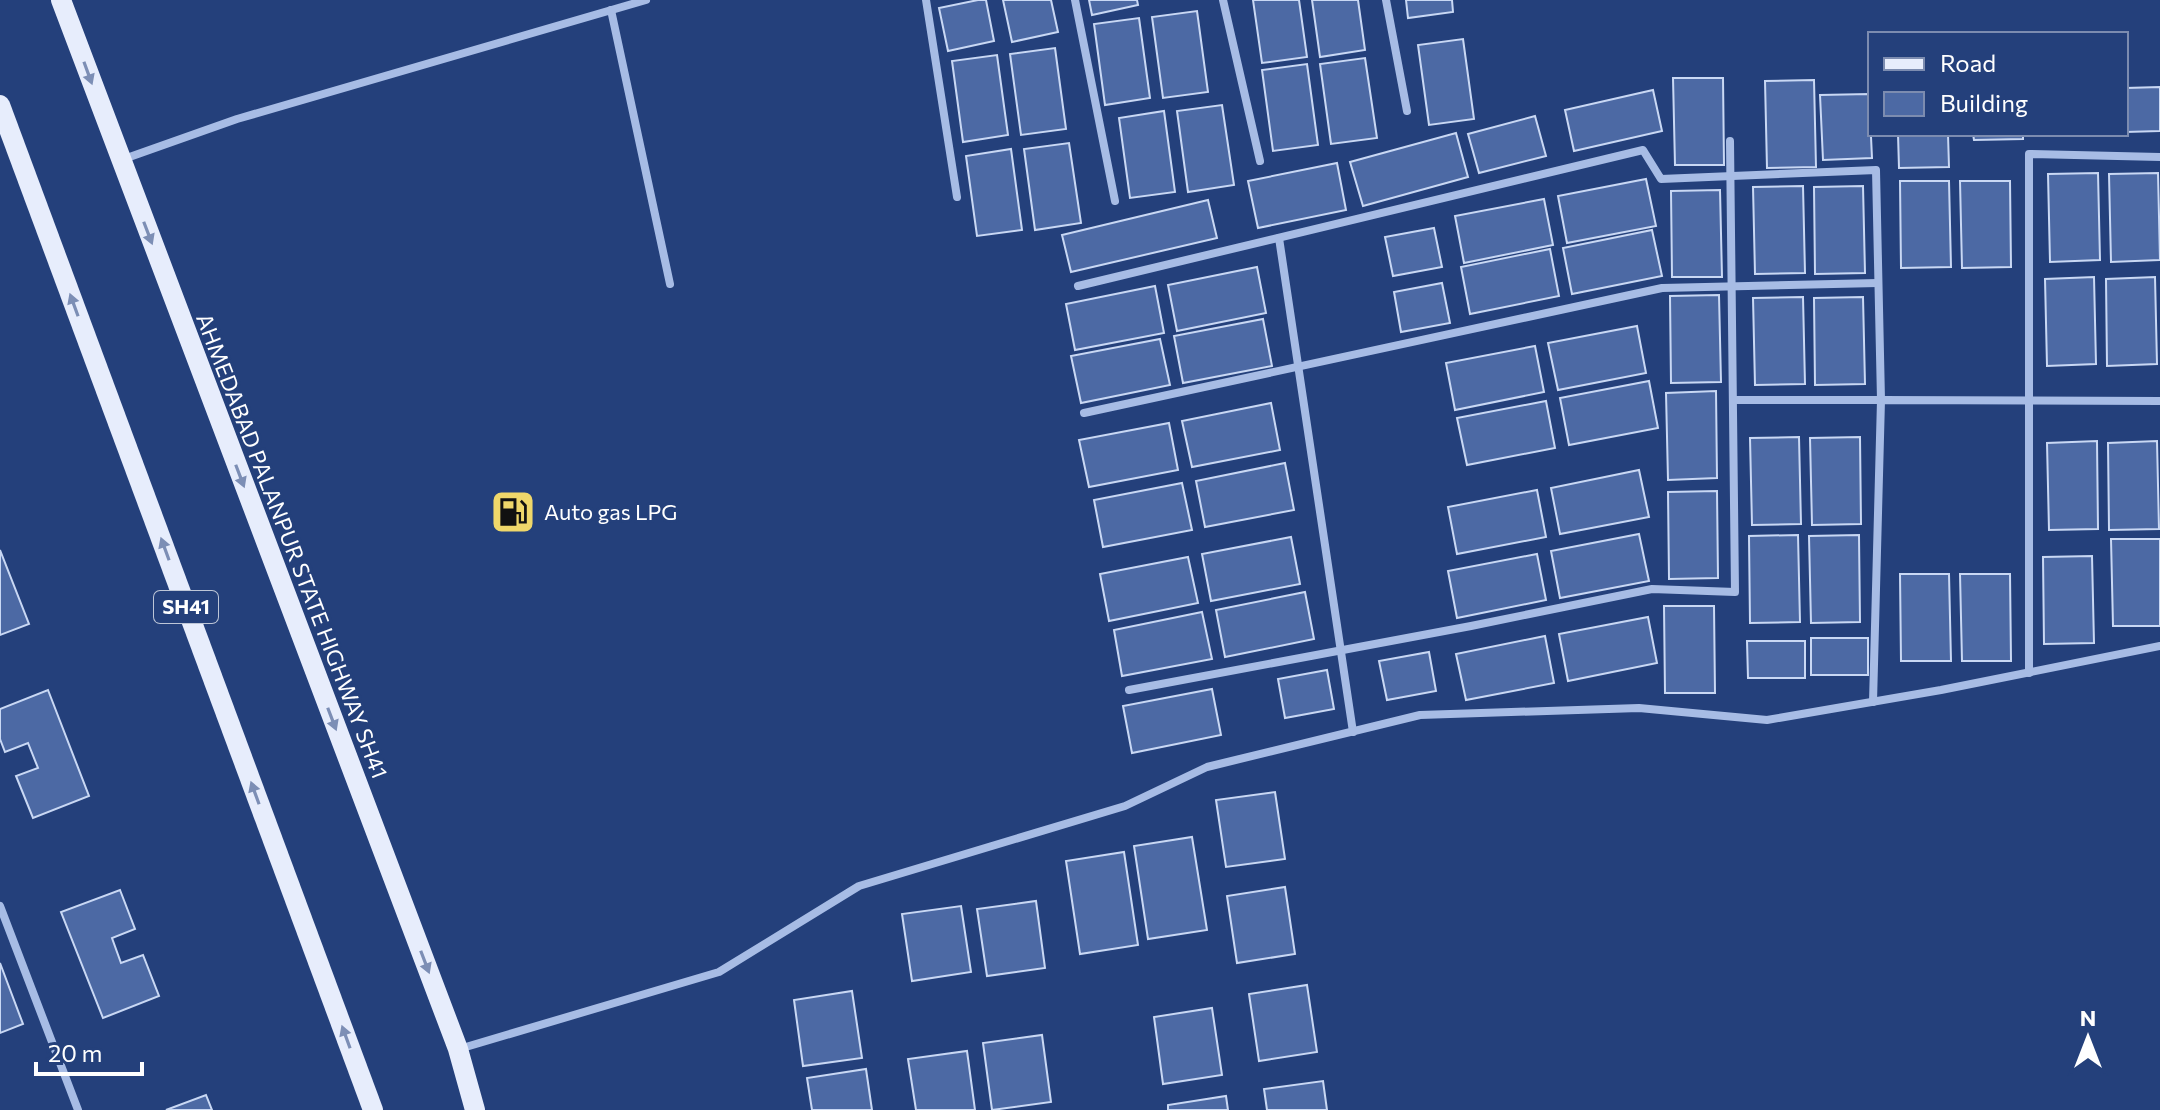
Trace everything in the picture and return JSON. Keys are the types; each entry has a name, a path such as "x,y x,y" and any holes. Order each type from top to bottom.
{"main road":[{"name":"AHMEDABAD PALANPUR STATE HIGHWAY SH41","path":"61,0 458,1049 475,1110"},
{"name":"SH41","path":"0,105 373,1110"}],"street":[{"path":"120,160 237,119 646,0"},
{"path":"926,0 957,197"},
{"path":"1075,0 1115,201"},
{"path":"1223,0 1260,161"},
{"path":"1386,0 1407,111"},
{"path":"611,10 670,284"},
{"path":"1129,690 1652,589 1735,592 1730,141"},
{"path":"1078,286 1643,150 1661,179 1876,170 1881,400 1873,702"},
{"path":"2029,673 2029,154 2160,157"},
{"path":"1279,238 1353,732"},
{"path":"1084,413 1662,288 1878,283"},
{"path":"1733,400 2160,401"},
{"path":"458,1049 719,972 859,886 1125,806 1207,767 1420,715 1639,708 1767,720 2160,646"},
{"path":"0,906 78,1110"}],"building":[{"path":"986,0 994,41 948,51 939,8"},
{"path":"1003,0 1051,0 1058,32 1012,42"},
{"path":"1089,0 1137,0 1138,5 1092,15"},
{"path":"1253,0 1299,0 1307,57 1262,63"},
{"path":"1312,0 1358,0 1365,50 1320,57"},
{"path":"1406,0 1452,0 1453,12 1408,18"},
{"path":"1197,11 1208,92 1163,98 1152,17"},
{"path":"1139,18 1150,98 1105,105 1094,24"},
{"path":"1463,39 1474,119 1429,125 1418,45"},
{"path":"1055,48 1066,129 1021,135 1010,54"},
{"path":"997,55 1008,135 963,142 952,61"},
{"path":"1365,58 1377,138 1331,144 1320,64"},
{"path":"1307,64 1318,145 1273,151 1262,70"},
{"path":"1673,78 1723,78 1724,165 1675,165"},
{"path":"1814,80 1816,167 1767,168 1765,81"},
{"path":"2160,87 2160,131 2128,132 2128,88"},
{"path":"1653,90 1662,131 1574,151 1565,110"},
{"path":"1868,94 1868,136 1871,136 1872,158 1823,160 1820,95"},
{"path":"1222,105 1234,185 1188,192 1177,111"},
{"path":"1164,111 1175,192 1130,198 1119,118"},
{"path":"1535,116 1546,156 1479,173 1468,134"},
{"path":"1456,133 1468,177 1363,206 1350,162"},
{"path":"1898,136 1948,136 1949,167 1899,168"},
{"path":"1973,136 2023,136 2023,139 1974,140"},
{"path":"1069,143 1081,223 1035,230 1024,149"},
{"path":"1011,149 1022,230 977,236 966,156"},
{"path":"1337,163 1346,210 1258,228 1248,181"},
{"path":"2098,173 2100,260 2050,262 2048,174"},
{"path":"2158,173 2160,260 2111,262 2109,174"},
{"path":"1646,179 1656,226 1567,243 1558,196"},
{"path":"1900,181 1949,181 1951,267 1901,268"},
{"path":"1960,181 2010,181 2011,267 1962,268"},
{"path":"1803,186 1805,273 1755,274 1753,187"},
{"path":"1863,186 1865,273 1815,274 1814,187"},
{"path":"1720,190 1722,277 1672,277 1671,191"},
{"path":"1544,199 1553,245 1464,263 1455,216"},
{"path":"1208,200 1217,238 1071,272 1062,235"},
{"path":"1434,228 1442,267 1393,276 1385,237"},
{"path":"1652,230 1662,276 1572,294 1563,248"},
{"path":"1550,249 1559,296 1470,314 1461,267"},
{"path":"1257,267 1266,313 1177,331 1168,285"},
{"path":"2094,277 2096,364 2047,366 2045,279"},
{"path":"2155,277 2157,364 2107,366 2106,279"},
{"path":"1442,283 1450,323 1401,332 1394,292"},
{"path":"1155,286 1164,333 1075,350 1066,304"},
{"path":"1719,295 1721,382 1671,383 1670,296"},
{"path":"1803,297 1805,384 1755,385 1753,298"},
{"path":"1863,297 1865,384 1815,385 1814,298"},
{"path":"1263,319 1272,366 1183,383 1174,336"},
{"path":"1637,326 1646,373 1558,390 1548,343"},
{"path":"1160,339 1170,385 1081,403 1071,356"},
{"path":"1535,346 1544,392 1455,410 1446,363"},
{"path":"1649,381 1658,428 1569,445 1560,398"},
{"path":"1716,391 1717,478 1668,480 1666,393"},
{"path":"1546,401 1555,448 1467,465 1457,418"},
{"path":"1271,403 1280,450 1192,467 1182,421"},
{"path":"1169,423 1178,470 1089,487 1079,440"},
{"path":"1799,437 1801,524 1752,525 1750,438"},
{"path":"1860,437 1861,524 1812,525 1810,438"},
{"path":"2097,441 2098,529 2049,530 2047,443"},
{"path":"2157,441 2159,529 2109,530 2108,443"},
{"path":"1285,463 1294,510 1205,527 1196,481"},
{"path":"1639,470 1649,517 1560,534 1551,488"},
{"path":"1182,483 1192,530 1103,547 1094,500"},
{"path":"1537,490 1546,537 1457,554 1448,507"},
{"path":"1717,491 1718,578 1669,579 1668,492"},
{"path":"1639,534 1649,581 1560,598 1551,551"},
{"path":"1798,535 1800,622 1750,623 1749,536"},
{"path":"1859,535 1860,622 1811,623 1809,536"},
{"path":"1291,537 1300,584 1211,601 1202,554"},
{"path":"2111,539 2160,539 2160,626 2113,626"},
{"path":"0,550 29,624 0,635"},
{"path":"1537,554 1546,600 1457,618 1448,571"},
{"path":"2092,556 2094,643 2044,644 2043,557"},
{"path":"1188,557 1198,603 1109,621 1100,574"},
{"path":"1900,574 1949,574 1951,661 1901,661"},
{"path":"1960,574 2010,574 2011,661 1962,661"},
{"path":"1305,592 1314,639 1225,657 1216,610"},
{"path":"1664,606 1714,606 1715,693 1665,693"},
{"path":"1202,612 1212,659 1122,676 1114,630"},
{"path":"1648,617 1657,663 1568,681 1559,634"},
{"path":"1545,636 1554,683 1466,700 1456,654"},
{"path":"1811,638 1868,638 1868,675 1811,675"},
{"path":"1747,641 1805,641 1805,678 1748,678"},
{"path":"1429,652 1436,691 1387,700 1379,661"},
{"path":"1327,670 1334,709 1285,718 1278,679"},
{"path":"1212,689 1221,735 1132,753 1123,706"},
{"path":"48,690 89,796 33,818 16,776 38,768 28,743 5,752 0,739 0,709"},
{"path":"1275,792 1285,859 1226,867 1216,800"},
{"path":"1192,837 1207,930 1148,939 1134,846"},
{"path":"1124,852 1138,945 1080,954 1066,861"},
{"path":"1285,887 1295,954 1237,963 1227,896"},
{"path":"120,890 135,929 112,938 121,963 143,955 159,996 103,1018 61,912"},
{"path":"1036,901 1045,968 987,976 977,909"},
{"path":"961,906 971,972 912,981 902,914"},
{"path":"0,963 23,1024 0,1033"},
{"path":"1307,985 1317,1052 1259,1061 1249,994"},
{"path":"852,991 862,1058 803,1066 794,1000"},
{"path":"1212,1008 1222,1075 1163,1084 1154,1017"},
{"path":"1042,1035 1051,1102 992,1110 983,1043"},
{"path":"967,1051 975,1110 916,1110 908,1059"},
{"path":"866,1069 872,1110 812,1110 807,1078"},
{"path":"1323,1081 1327,1110 1267,1110 1264,1089"},
{"path":"206,1095 212,1110 166,1110"},
{"path":"1226,1096 1228,1110 1168,1110 1168,1105"}],"place":[{"name":"Auto gas LPG","path":"513,512"}]}
